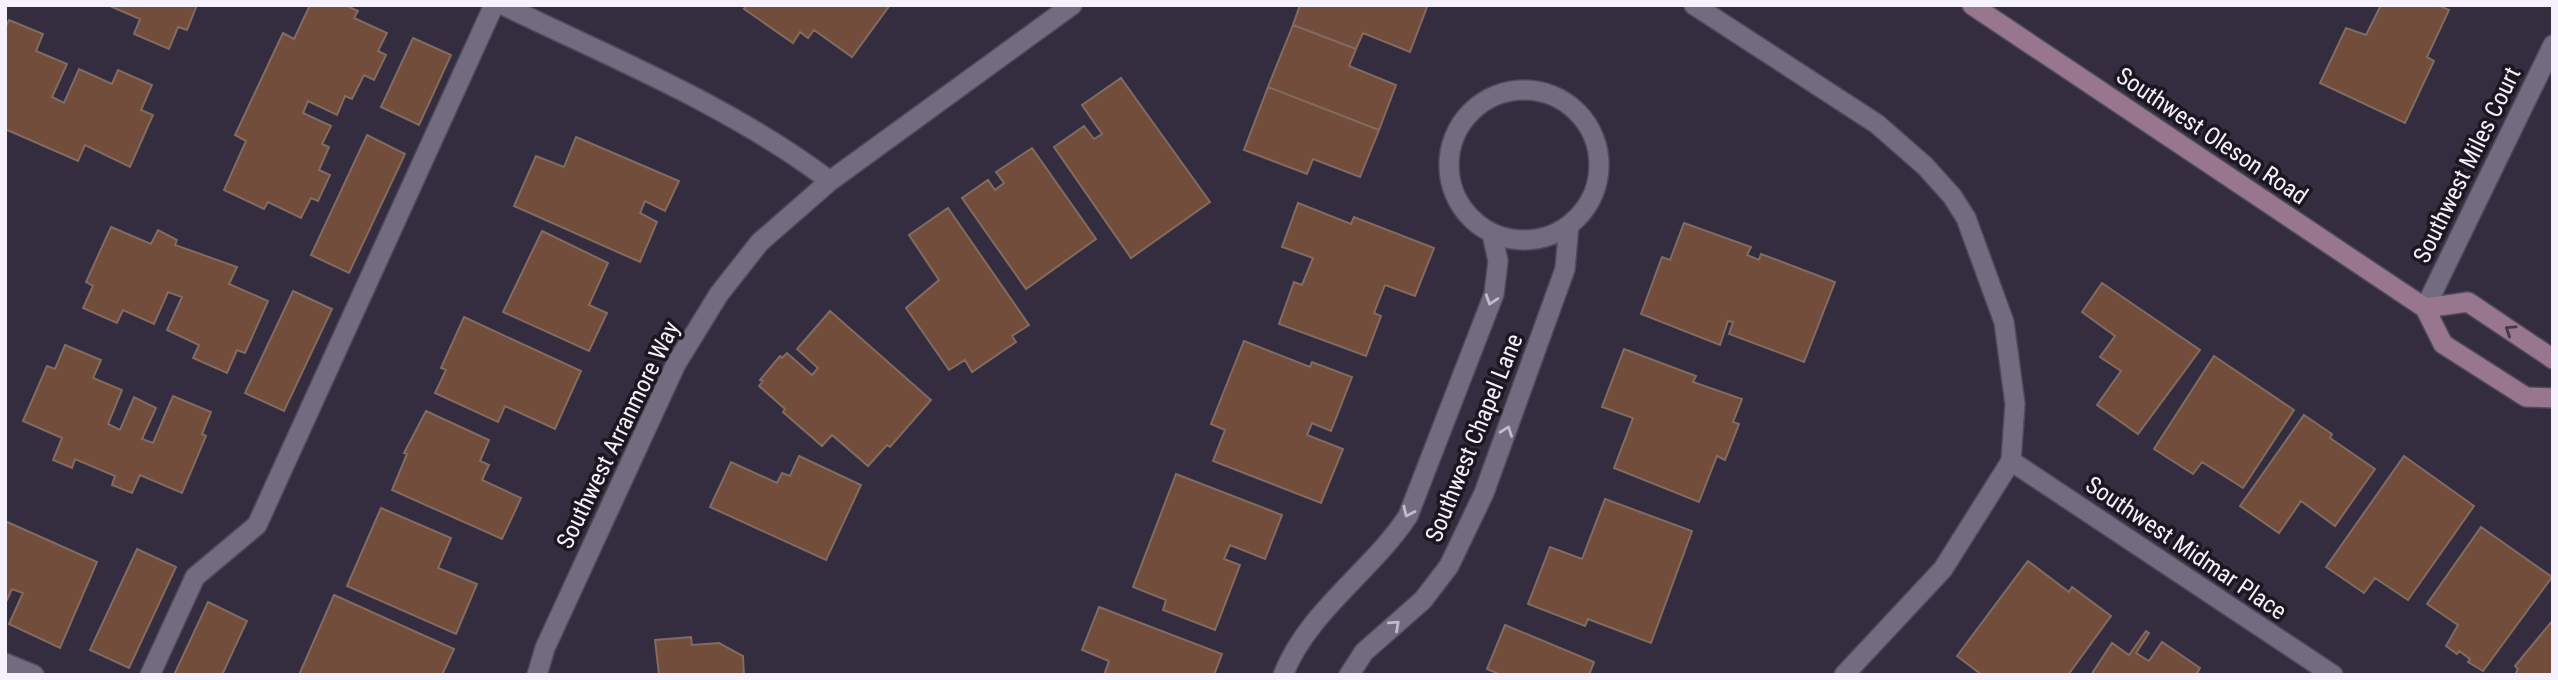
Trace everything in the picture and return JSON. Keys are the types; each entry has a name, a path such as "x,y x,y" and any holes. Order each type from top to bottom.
{"main road":[{"name":"Southwest Oleson Road","path":"1972,5 2425,308 2443,344 2526,397 2553,398"},
{"path":"2425,308 2468,302 2553,359"}],"street":[{"path":"150,675 195,578 257,525 494,5"},
{"path":"503,5 742,121 786,148 830,181"},
{"name":"Southwest Arranmore Way","path":"537,675 550,635 676,364 696,328 760,242 830,181 1072,5"},
{"path":"1694,5 1877,124 1900,142 1952,197 1966,218 1980,250 2004,322 2015,404 2011,461 1943,569 1844,675"},
{"name":"Southwest Miles Court","path":"2425,308 2553,45"},
{"path":"1529,89 1559,97 1582,115 1596,139 1599,171 1589,203 1569,226 1545,238 1518,242 1492,234 1466,214 1452,190 1448,159 1456,132 1473,108 1497,93 1529,89"},
{"name":"Southwest Chapel Lane","path":"1349,675 1364,652 1423,600 1455,554 1484,493 1565,269 1569,226"},
{"name":"Southwest Chapel Lane","path":"1283,675 1289,660 1331,601 1389,544 1408,516 1494,294 1498,261 1492,234"},
{"name":"Southwest Midmar Place","path":"2011,461 2333,675"},
{"path":"5,663 34,675"}],"building":[{"path":"197,5 187,30 178,27 169,49 134,34 140,19 110,6"},
{"path":"310,5 345,5 358,11 354,18 387,33 378,51 386,55 374,80 364,75 352,99 345,96 337,115 308,101 303,113 331,126 322,144 329,147 319,170 330,175 318,201 311,198 301,218 268,202 264,209 224,190 246,141 235,135 283,33 294,39"},
{"path":"746,5 890,5 852,57 814,30 808,38 800,32 793,43 744,9"},
{"path":"1300,5 1427,7 1410,52 1363,33 1356,49 1293,25"},
{"path":"2381,5 2438,5 2449,10 2427,57 2434,61 2405,123 2320,83 2346,28 2366,35"},
{"path":"9,20 43,34 36,51 67,64 52,97 64,103 79,69 112,84 118,70 152,85 141,110 153,115 130,167 85,145 78,161 5,129 5,28"},
{"path":"1293,25 1356,49 1349,66 1396,85 1379,130 1268,87"},
{"path":"413,38 451,55 419,125 381,107"},
{"path":"1121,78 1210,202 1131,258 1054,147 1084,126 1094,139 1102,134 1082,105"},
{"path":"1268,87 1379,130 1360,177 1313,159 1307,174 1244,150"},
{"path":"367,135 405,154 349,273 311,255"},
{"path":"576,137 679,181 665,211 645,201 640,213 657,222 640,262 514,206 536,156 564,167"},
{"path":"1032,148 1096,239 1026,289 962,198 988,180 995,190 1004,183 996,172"},
{"path":"1298,203 1351,224 1354,217 1434,248 1415,296 1385,285 1374,313 1381,316 1366,356 1279,324 1294,282 1302,285 1313,258 1282,247"},
{"path":"948,208 1029,325 1012,336 1016,342 972,372 965,360 949,370 906,308 939,280 909,235"},
{"path":"1684,223 1751,247 1747,255 1759,260 1761,254 1835,282 1804,362 1729,334 1733,322 1728,321 1720,345 1641,314 1662,257 1670,260"},
{"path":"111,227 151,244 158,230 177,240 175,245 237,267 229,284 268,301 245,353 237,350 227,373 193,358 199,345 167,330 182,297 168,292 154,324 123,310 117,323 83,308 93,286 86,282"},
{"path":"542,231 608,263 589,305 607,313 589,351 503,312"},
{"path":"2102,283 2200,350 2138,434 2097,405 2121,371 2100,357 2115,336 2082,312"},
{"path":"293,291 332,309 284,411 245,393"},
{"path":"830,311 931,400 890,447 887,445 868,466 832,435 822,446 783,412 785,409 759,386 763,381 760,380 780,356 782,358 787,353 812,375 818,368 797,349"},
{"path":"464,317 581,371 555,429 505,406 498,422 435,393 446,370 441,368"},
{"path":"1244,341 1310,367 1312,362 1352,377 1331,431 1312,423 1307,435 1343,449 1321,503 1213,461 1225,430 1211,424"},
{"path":"65,345 101,360 93,378 122,390 108,424 120,430 134,397 156,408 142,439 153,443 173,396 211,412 202,434 206,436 182,493 140,475 132,493 112,485 115,476 75,459 72,468 53,460 62,438 23,421 47,366 55,369"},
{"path":"1624,349 1696,376 1693,382 1742,399 1733,422 1739,424 1725,460 1717,456 1699,502 1614,468 1633,418 1602,407"},
{"path":"2214,356 2294,410 2243,488 2202,462 2193,474 2154,449"},
{"path":"426,411 489,440 480,461 489,465 482,480 521,498 502,539 392,490 407,454 404,453"},
{"path":"2304,415 2332,434 2330,438 2375,469 2335,526 2301,501 2279,533 2240,506"},
{"path":"799,456 861,485 826,560 710,507 731,462 777,483 782,473 790,476"},
{"path":"2404,456 2474,506 2408,600 2375,578 2364,593 2326,567"},
{"path":"1176,474 1282,515 1265,559 1230,545 1224,559 1240,565 1215,630 1163,610 1166,600 1133,587"},
{"path":"1605,499 1692,531 1651,643 1588,619 1585,626 1528,604 1550,547 1582,559"},
{"path":"381,508 451,538 438,568 477,584 456,634 347,586"},
{"path":"5,521 97,562 60,648 9,624 23,593 12,589 5,604"},
{"path":"2481,527 2552,577 2483,671 2468,662 2470,659 2459,651 2457,654 2446,646 2458,625 2427,604"},
{"path":"137,549 176,567 129,668 90,650"},
{"path":"2028,561 2069,592 2072,587 2111,616 2068,675 1982,675 1957,656"},
{"path":"334,595 454,649 442,675 299,675"},
{"path":"208,602 247,621 222,675 174,675"},
{"path":"1099,607 1222,654 1214,675 1104,675 1109,661 1082,650"},
{"path":"2553,620 2553,675 2515,675 2518,669 2515,666"},
{"path":"1505,625 1594,662 1589,675 1501,675 1487,669"},
{"path":"2146,631 2149,633 2136,653 2149,661 2162,642 2200,668 2196,675 2091,675 2112,643 2129,655"},
{"path":"691,637 692,645 719,643 743,656 744,675 659,675 655,640"}]}
